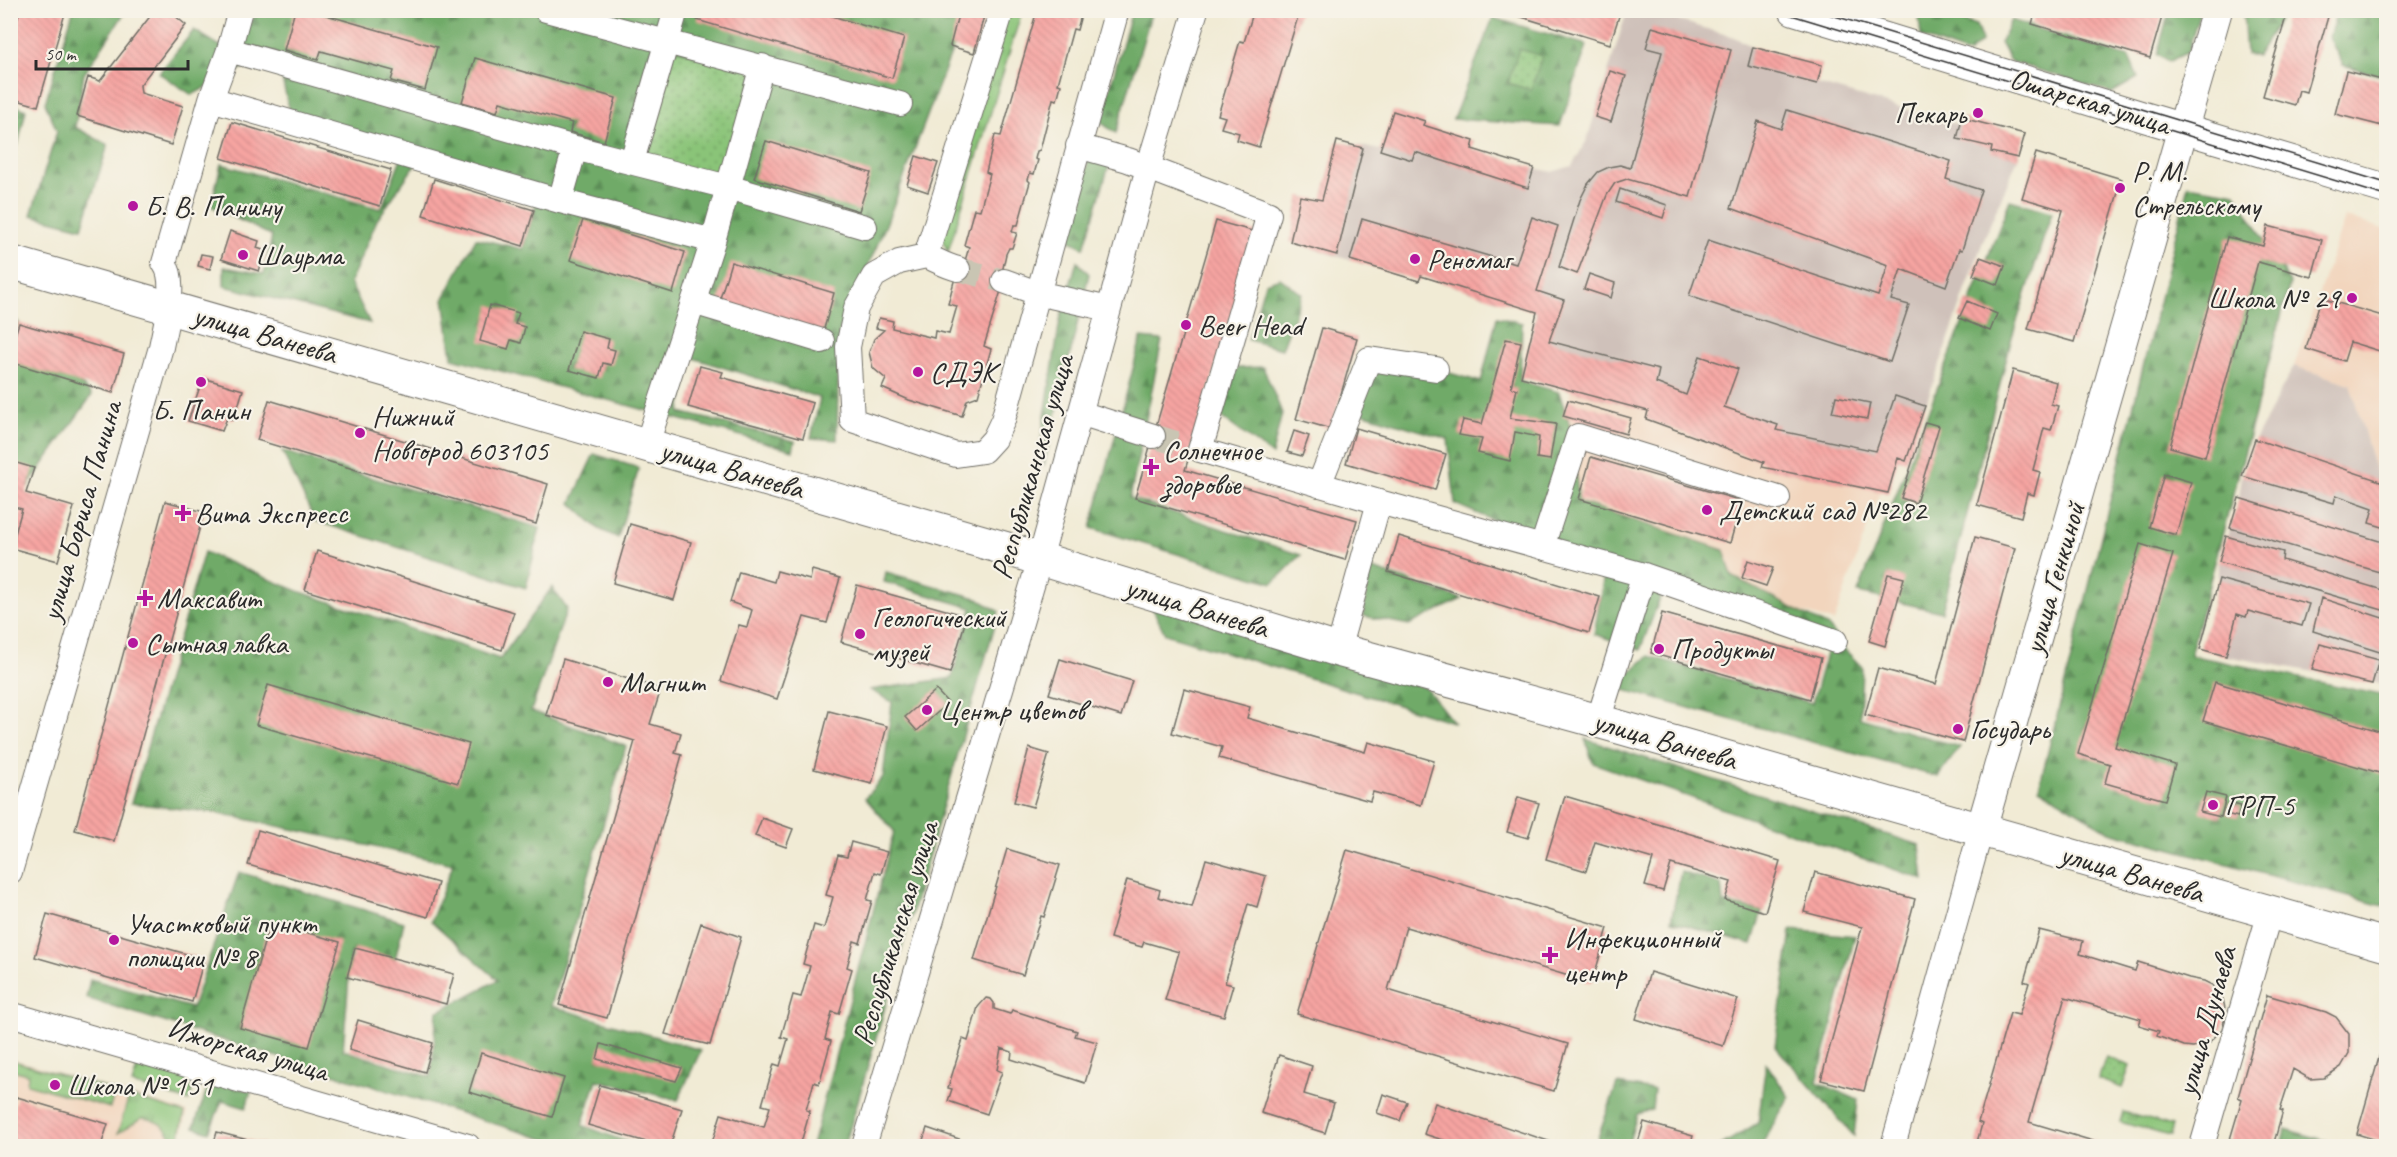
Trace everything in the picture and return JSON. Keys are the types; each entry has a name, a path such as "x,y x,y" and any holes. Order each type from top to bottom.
{"main road":[{"name":"улица Ванеева","path":"10,262 647,444 1040,559 1338,650 1598,721 2386,945"}],"street":[{"name":"улица Бориса Панина","path":"10,872 161,347 170,306 169,269 164,263 211,99 229,50 240,10"},
{"path":"546,10 900,104"},
{"path":"632,161 676,10"},
{"path":"926,256 1002,10"},
{"path":"958,269 942,265 926,256 899,262 874,276 856,308 848,347 852,420 956,455 983,452 994,439 1003,420 1117,10"},
{"name":"Республиканская улица","path":"864,1146 1040,559 1148,168 1196,10"},
{"name":"Ошарская улица","path":"1794,10 2386,189"},
{"name":"улица Генкиной","path":"1893,1146 1981,830 2217,10"},
{"path":"229,50 575,148 729,187 865,227"},
{"path":"647,444 729,187 762,66"},
{"path":"211,99 560,201 712,242"},
{"path":"1078,146 1148,168 1269,214 1196,449 1644,575 1835,641"},
{"path":"560,201 575,148"},
{"path":"1004,281 1037,293 1077,300 1109,309"},
{"path":"693,302 822,341"},
{"path":"1319,485 1369,359 1436,369"},
{"path":"1080,413 1153,436"},
{"path":"1542,547 1578,436 1778,498"},
{"path":"1338,650 1379,502"},
{"path":"1598,721 1644,575"},
{"name":"улица Дунаева","path":"2202,1146 2270,912"},
{"name":"Ижорская улица","path":"10,1014 468,1146"}],"shaded area":[{"path":"1627,11 1647,11 1734,37 1753,47 1822,65 1817,84 1960,125 1962,118 2025,134 2018,158 1983,241 1906,461 1898,459 1888,493 1762,467 1764,462 1646,419 1648,411 1521,377 1536,312 1421,276 1419,281 1290,242 1300,196 1322,200 1337,141 1380,150 1393,111 1425,121 1424,125 1474,141 1472,149 1552,172 1572,166 1587,140"},
{"name":"Школа № 29","path":"2345,217 2386,230 2386,483 2378,480 2350,384 2294,366"},
{"path":"2294,366 2350,384 2378,480 2386,483 2386,685 2226,656 2200,649 2219,579 2219,562 2239,498 2242,476 2255,439"},
{"name":"Детский сад №282","path":"1571,390 1648,411 1880,491 1834,622 1536,529"},
{"name":"Школа № 151","path":"10,1058 188,1112 178,1146 11,1146"}],"green space":[{"path":"73,11 126,11 84,74 75,127 108,145 82,228 31,215 57,131 45,103"},
{"path":"262,11 967,11 886,225 839,332 837,440 811,438 820,398 690,357 680,412 795,441 793,450 452,358 444,298 476,238 523,249 541,187 426,149 377,220 350,283 370,323 224,286 224,267 264,274 272,236 211,206 221,164 381,209 405,148 290,112 275,51 192,95 159,73 194,30 220,46"},
{"path":"1007,11 1022,11 948,252 939,233"},
{"path":"1132,11 1152,11 1116,133 1100,122"},
{"path":"1933,11 1976,25 1982,41 1968,54 1921,37 1919,17"},
{"path":"2169,11 2200,11 2188,52 2168,62 2157,55"},
{"path":"2243,11 2281,11 2282,15 2257,56 2246,54"},
{"path":"2337,11 2386,11 2386,77 2343,65 2329,37"},
{"path":"1493,18 1587,45 1560,126 1453,119"},
{"path":"2011,20 2129,57 2138,78 2112,93 2010,61 2000,43"},
{"path":"670,48 754,71 724,180 639,157"},
{"path":"1519,49 1542,56 1531,90 1508,83"},
{"path":"10,103 26,110 18,145 11,149 14,116 11,114"},
{"path":"1089,157 1111,159 1084,248 1069,240"},
{"path":"2188,185 2236,193 2290,283 2190,655 2386,696 2386,907 2110,832 2039,788"},
{"path":"2010,200 2052,212 2012,337 1942,612 1858,593"},
{"path":"1077,261 1089,274 1044,466 1040,447 1060,320"},
{"path":"1280,278 1302,294 1282,349 1248,340 1265,283"},
{"path":"11,315 92,395 11,510"},
{"path":"1497,317 1522,323 1520,381 1559,392 1570,426 1579,502 1724,550 1732,576 1830,628 1842,647 1862,667 1860,718 1960,747 1938,777 1613,687 1649,656 1812,703 1829,643 1663,591 1640,650 1594,634 1605,569 1455,504 1448,439 1358,412 1369,350 1481,382"},
{"path":"1141,338 1162,340 1130,498 1301,555 1273,583 1091,528"},
{"path":"1263,367 1282,413 1272,455 1221,417 1237,368"},
{"path":"282,451 540,528 526,588 315,521"},
{"path":"594,454 639,468 618,538 599,529 571,503"},
{"path":"204,552 298,591 500,659 552,587 567,609 531,711 626,746 551,1006 701,1050 678,1100 597,1080 582,1125 637,1146 567,1146 86,998 90,979 192,1008 239,872 404,922 395,960 351,953 343,1050 431,1077 437,1012 498,980 431,921 453,864 217,813 131,803"},
{"path":"1370,568 1462,599 1409,625 1363,616"},
{"path":"886,572 976,598 999,611 845,1146 812,1146 894,831 865,798 883,777 892,702 870,690 952,678 972,608 884,582"},
{"path":"1151,605 1426,688 1453,722 1165,634"},
{"path":"1585,739 1920,845 1924,880 1593,763"},
{"path":"1681,872 1721,884 1723,903 1762,911 1752,944 1671,921"},
{"path":"1791,930 1855,936 1817,1082 1858,1100 1854,1136 1775,1046"},
{"path":"2106,1057 2130,1066 2122,1088 2098,1079"},
{"path":"11,1060 115,1091 110,1108 27,1084 28,1075 11,1069"},
{"path":"1766,1063 1789,1097 1761,1146 1720,1146 1758,1123"},
{"path":"138,1065 149,1065 185,1077 192,1091 189,1101 132,1084"},
{"path":"218,1084 251,1091 246,1108 222,1101 209,1132 194,1127 207,1089"},
{"path":"1617,1084 1654,1090 1652,1110 1637,1114 1628,1146 1595,1146"},
{"path":"129,1096 185,1113 177,1146 164,1127 149,1119 142,1118 118,1133"},
{"path":"2123,1112 2172,1126 2169,1136 2120,1122"},
{"path":"2285,1129 2345,1146 2281,1146"}],"building":[{"path":"20,10 66,10 38,106 10,98 10,44"},
{"path":"155,10 168,10 186,25 140,85 141,93 183,106 171,145 77,116 88,77 100,81"},
{"path":"295,10 309,10 437,47 425,90 391,81 394,71 321,51 318,60 284,50"},
{"path":"699,10 813,10 904,38 892,78 697,20"},
{"path":"1037,10 1079,10 1078,14 1081,15 1077,30 1073,29 1058,84 1061,85 1057,100 1053,99 1040,150 1037,151 1035,159 1038,160 1034,174 1030,173 1028,180 1030,182 1018,225 1014,225 1012,232 1017,233 1012,248 1009,248 1006,254 1001,277 1004,281 984,346 991,349 978,396 967,400 962,416 909,400 882,388 886,379 873,368 869,352 874,339 884,330 876,328 879,318 893,321 892,328 934,338 935,331 949,334 957,306 948,304 958,266 963,268 969,247 964,245 974,209 980,210 990,174 986,172 995,135 1001,136"},
{"path":"1254,10 1300,10 1259,147 1237,140 1239,133 1221,128 1225,117 1218,115 1240,41 1244,42"},
{"path":"1506,10 1621,10 1610,44 1505,12"},
{"path":"2036,10 2164,10 2150,58 2032,24"},
{"path":"2288,10 2330,10 2306,92 2299,90 2295,105 2263,96"},
{"path":"959,11 984,16 974,53 950,46"},
{"path":"1652,27 1731,50 1690,197 1627,179 1615,183 1607,195 1577,274 1559,267 1580,200 1588,184 1598,172 1609,167 1620,165 1630,168 1662,52 1646,48"},
{"path":"1753,47 1822,65 1817,84 1748,66"},
{"path":"475,58 616,98 604,142 570,132 572,123 500,102 497,112 462,102"},
{"path":"1610,71 1626,76 1611,122 1595,117"},
{"path":"2346,71 2386,81 2386,127 2335,114"},
{"path":"1787,110 1951,161 1946,179 1981,190 1962,250 1959,249 1946,286 1901,269 1891,300 1909,305 1890,362 1689,296 1708,240 1878,296 1888,265 1731,208 1758,121 1781,129"},
{"path":"1393,111 1425,121 1423,125 1474,141 1472,149 1534,168 1528,188 1415,152 1412,160 1380,150"},
{"path":"1962,118 2025,134 2018,158 1991,152 1992,147 1957,139"},
{"path":"232,122 391,170 380,206 221,158"},
{"path":"766,141 871,173 859,211 754,178"},
{"path":"1337,141 1363,148 1337,255 1290,242 1300,196 1322,200"},
{"path":"2036,153 2122,179 2074,342 2028,329 2063,210 2022,198"},
{"path":"916,156 938,163 928,192 907,185"},
{"path":"434,179 534,210 523,246 423,215"},
{"path":"1620,189 1667,205 1663,218 1616,202"},
{"path":"1532,217 1558,226 1537,291 1564,300 1549,341 1659,370 1656,383 1686,395 1700,356 1738,369 1724,407 1778,425 1776,430 1876,451 1895,396 1925,406 1906,461 1898,458 1888,493 1762,467 1764,462 1646,419 1648,411 1521,377 1537,312 1421,276 1419,281 1350,260 1362,219 1516,264"},
{"path":"583,220 685,252 673,293 570,260"},
{"path":"1216,221 1256,232 1185,470 1357,520 1345,560 1135,498"},
{"path":"2268,226 2322,240 2312,277 2258,262 2205,457 2170,447 2227,237 2263,246"},
{"name":"Шаурма","path":"230,231 259,241 257,248 266,251 259,271 221,259"},
{"name":"Шаурма","path":"201,254 213,256 210,269 198,266"},
{"path":"1980,257 2005,266 1998,285 1973,275"},
{"path":"731,262 834,293 822,336 718,305"},
{"path":"1589,274 1615,283 1611,298 1584,289"},
{"path":"2321,298 2386,317 2386,353 2350,342 2344,361 2306,349"},
{"path":"1967,301 1997,314 1990,331 1959,318"},
{"path":"490,305 519,313 515,324 525,327 521,343 511,340 508,349 480,341"},
{"path":"19,323 124,354 113,393 10,362 10,350"},
{"path":"1322,328 1357,338 1331,429 1296,419"},
{"path":"580,331 609,339 607,348 615,350 611,365 603,363 599,378 569,370"},
{"path":"1506,339 1521,342 1511,387 1517,389 1510,418 1556,424 1550,460 1537,458 1539,437 1515,432 1510,461 1478,453 1482,439 1459,435 1463,420 1482,424"},
{"path":"700,366 723,372 721,377 813,403 803,438 688,407"},
{"path":"2013,370 2056,382 2051,404 2058,406 2051,430 2044,428 2033,470 2040,472 2034,495 2027,493 2021,517 1977,505"},
{"path":"203,378 243,390 234,420 227,418 222,431 188,421"},
{"path":"1836,396 1870,403 1867,419 1832,412"},
{"path":"269,400 548,484 536,524 257,440"},
{"path":"1568,400 1631,418 1626,434 1563,416"},
{"path":"1925,422 1939,426 1916,503 1901,498"},
{"path":"1356,428 1446,454 1435,490 1346,463"},
{"path":"1294,431 1309,436 1302,456 1287,452"},
{"path":"2255,439 2386,483 2386,528 2369,523 2373,508 2336,495 2334,503 2242,476"},
{"path":"1591,457 1742,501 1730,543 1579,499"},
{"path":"10,461 34,468 26,493 74,507 58,561 11,548 22,509 10,506"},
{"path":"2164,474 2191,482 2176,535 2149,527"},
{"path":"2239,498 2386,543 2386,574 2230,528"},
{"path":"165,501 204,512 114,841 75,830"},
{"path":"630,524 691,542 674,600 613,583"},
{"path":"1399,536 1600,597 1589,633 1388,572"},
{"path":"2226,536 2283,552 2282,560 2386,591 2386,611 2219,562"},
{"path":"1975,537 2015,548 1963,742 1865,715 1878,668 1936,684"},
{"path":"2140,544 2173,554 2115,747 2175,765 2165,800 2105,783 2110,764 2078,754"},
{"path":"317,551 514,612 502,650 305,590"},
{"path":"1748,560 1773,568 1766,586 1742,578"},
{"path":"812,570 840,578 827,623 804,617 777,699 721,681 739,625 747,627 752,610 730,602 739,572 774,582 777,571 810,580"},
{"path":"1888,574 1904,578 1885,646 1869,641"},
{"path":"2219,579 2309,604 2302,626 2248,611 2246,617 2237,614 2226,656 2200,649"},
{"path":"857,585 967,616 950,673 841,642"},
{"path":"2321,598 2386,619 2386,654 2313,631"},
{"path":"1662,613 1821,658 1810,699 1651,653"},
{"path":"2320,644 2379,660 2372,684 2312,670"},
{"path":"563,659 661,689 650,724 681,733 675,753 682,755 607,1018 559,1005 635,741 546,715"},
{"path":"1060,659 1132,681 1121,716 1049,694"},
{"path":"2215,682 2386,733 2386,775 2203,721"},
{"path":"268,685 469,744 458,783 256,725"},
{"path":"1184,689 1250,707 1247,718 1365,752 1368,742 1434,761 1421,805 1373,792 1370,801 1219,758 1222,747 1172,733"},
{"name":"Центр цветов","path":"936,690 948,703 917,731 905,717"},
{"path":"829,711 887,726 872,784 814,769"},
{"path":"1029,748 1049,754 1033,807 1014,802"},
{"name":"ГРП-5","path":"2206,792 2226,797 2221,817 2200,812"},
{"path":"1565,796 1780,861 1765,912 1725,900 1731,882 1671,864 1663,891 1645,886 1653,859 1595,842 1586,871 1546,859"},
{"path":"1518,797 1539,803 1528,838 1507,832"},
{"path":"2229,803 2241,806 2238,817 2226,814"},
{"path":"762,818 793,829 786,847 755,836"},
{"path":"258,830 438,883 428,917 248,865"},
{"path":"851,842 887,852 881,874 875,872 867,900 872,901 860,943 854,941 847,967 852,969 839,1014 832,1012 825,1039 831,1041 819,1084 814,1082 806,1110 810,1111 800,1146 711,1146 721,1114 764,1127 770,1107 762,1105 774,1064 780,1066 788,1039 781,1037 793,995 801,997 810,966 803,964 814,925 824,928 833,897 826,895 838,855 847,857"},
{"path":"1007,849 1060,865 1023,975 974,960"},
{"name":"Инфекционный центр","path":"1347,850 1608,928 1592,983 1406,927 1388,990 1568,1044 1554,1091 1297,1014"},
{"path":"1206,859 1266,876 1257,907 1248,904 1225,983 1233,985 1224,1016 1165,1000 1179,952 1144,942 1142,947 1110,938 1127,880 1160,890 1158,897 1192,907"},
{"path":"1815,872 1915,899 1864,1091 1821,1080 1862,927 1804,912"},
{"path":"47,914 204,959 192,1002 35,957"},
{"path":"270,922 340,942 309,1047 240,1028"},
{"path":"701,923 741,937 710,1045 665,1034"},
{"path":"2039,930 2083,941 2080,954 2135,971 2138,962 2204,981 2212,985 2223,999 2226,1013 2222,1029 2210,1042 2193,1047 2157,1036 2159,1031 2139,1025 2141,1019 2065,997 2029,1122 2110,1146 1976,1146 1982,1124 1978,1122 2010,1013 2019,1015 2029,983 2024,981"},
{"path":"355,948 454,974 446,1004 347,977"},
{"path":"1650,972 1738,999 1723,1046 1636,1019"},
{"path":"2267,995 2336,1017 2349,1034 2349,1053 2341,1067 2324,1078 2310,1079 2293,1069 2280,1110 2283,1111 2273,1146 2228,1146 2242,1099 2238,1097"},
{"path":"986,998 991,999 994,1003 994,1009 1010,1014 1012,1010 1077,1031 1075,1036 1097,1042 1085,1083 1011,1059 1012,1052 1001,1048 997,1070 1002,1072 987,1114 948,1101 952,1089 948,1088 963,1039 968,1041 978,1007"},
{"path":"358,1020 433,1043 425,1072 349,1050"},
{"path":"2386,1033 2386,1143 2357,1134"},
{"path":"601,1044 682,1068 676,1081 597,1059"},
{"path":"481,1053 564,1078 552,1117 469,1092"},
{"path":"1279,1055 1312,1066 1304,1094 1334,1103 1325,1133 1261,1113"},
{"path":"600,1085 682,1109 670,1146 660,1146 588,1125"},
{"path":"1383,1094 1407,1102 1400,1121 1377,1113"},
{"path":"17,1097 108,1124 101,1146 10,1146 10,1119"},
{"path":"1435,1103 1563,1146 1462,1146 1424,1134"},
{"path":"1644,1122 1693,1136 1690,1146 1637,1146"},
{"path":"927,1128 965,1141 964,1146 921,1146"},
{"path":"217,1132 264,1144 263,1146 213,1146"}],"tunnel":[{"path":"958,269 1004,281"},
{"path":"1153,436 1192,448"}],"tram line":[{"path":"1775,10 2386,196"},
{"path":"1815,10 2386,183"}],"place":[{"name":"Пекарь","path":"1978,113"},
{"name":"Р. М. Стрельскому","path":"2120,188"},
{"name":"Б. В. Панину","path":"133,206"},
{"name":"Шаурма","path":"243,255"},
{"name":"Реномаг","path":"1415,259"},
{"name":"Школа № 29","path":"2352,298"},
{"name":"Beer Head","path":"1186,325"},
{"name":"СДЭК","path":"918,372"},
{"name":"Б. Панин","path":"201,382"},
{"name":"Нижний Новгород 603105","path":"360,433"},
{"name":"Солнечное здоровье","path":"1151,467"},
{"name":"Детский сад №282","path":"1707,510"},
{"name":"Вита Экспресс","path":"183,513"},
{"name":"Максавит","path":"145,598"},
{"name":"Геологический музей","path":"860,634"},
{"name":"Сытная лавка","path":"133,643"},
{"name":"Продукты","path":"1659,649"},
{"name":"Магнит","path":"608,682"},
{"name":"Центр цветов","path":"927,710"},
{"name":"Государь","path":"1958,729"},
{"name":"ГРП-5","path":"2213,805"},
{"name":"Участковый пункт полиции № 8","path":"114,940"},
{"name":"Инфекционный центр","path":"1550,955"},
{"name":"Школа № 151","path":"55,1085"}]}
